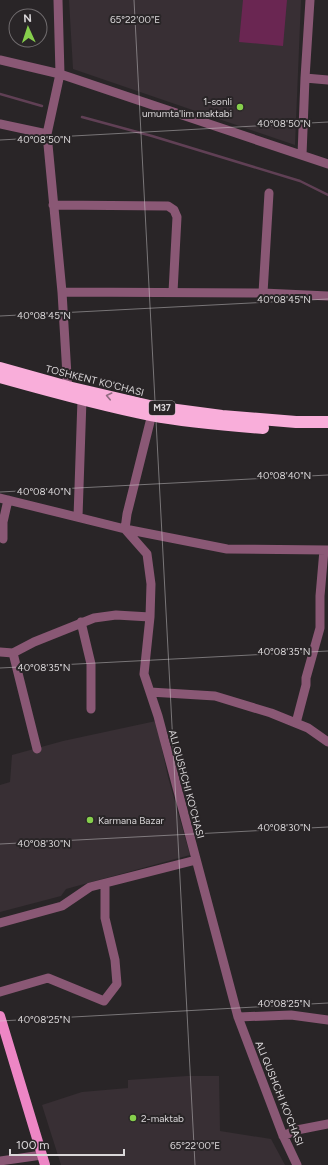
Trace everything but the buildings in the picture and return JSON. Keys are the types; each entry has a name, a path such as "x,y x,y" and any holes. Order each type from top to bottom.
{"highway":[{"name":"TOSHKENT KO'CHASI","path":"0,368 68,391 82,399 153,411 188,412 296,422 328,422"},
{"name":"TOSHKENT KO'CHASI","path":"0,377 221,425 295,430 328,430"}],"main road":[{"path":"0,1016 44,1160"}],"street":[{"path":"58,0 60,74 47,134 62,292 68,391"},
{"path":"302,156 310,0"},
{"path":"0,60 60,74 328,164"},
{"path":"305,78 328,80"},
{"path":"0,124 47,134"},
{"path":"263,293 269,193"},
{"path":"53,205 168,206 174,210 177,218 173,292"},
{"path":"62,292 263,293 328,296"},
{"path":"78,517 82,399"},
{"path":"125,529 127,514 153,411"},
{"path":"3,539 4,499 125,529 227,549 326,550 320,596 320,628 306,678 306,685 296,723"},
{"name":"ALI QUSHCHI KO'CHASI","path":"125,529 147,554 151,584 150,617 144,674 158,716 238,1017 283,1136 298,1165"},
{"path":"0,652 13,653 34,642 94,618 116,615 150,617"},
{"path":"82,622 91,664 91,709"},
{"path":"13,653 37,749"},
{"path":"150,692 215,696 271,713 296,723 308,728 328,742"},
{"path":"0,923 62,906 90,887 196,860"},
{"path":"0,992 48,978 104,1001 117,984 116,960 105,918 105,884"},
{"path":"238,1017 291,1015 328,1020"},
{"path":"283,1136 296,1130 328,1124"},
{"path":"0,1161 44,1160"}],"shaded area":[{"name":"1-sonli umumta'lim maktabi","path":"69,0 301,0 295,145 73,69"},
{"path":"243,0 287,0 283,46 239,42"},
{"name":"Karmana Bazar","path":"156,721 168,777 190,855 66,889 61,896 0,912 0,785 10,782 12,755 63,741"},
{"name":"2-maktab","path":"187,1076 219,1076 220,1131 271,1139 285,1165 61,1165 42,1105 82,1092 128,1088 128,1080"}],"waterway":[{"path":"0,94 42,106"},
{"path":"82,117 152,136 300,181 328,195"}],"place":[{"name":"1-sonli umumta'lim maktabi","path":"240,107"},
{"name":"Karmana Bazar","path":"90,820"},
{"name":"2-maktab","path":"133,1118"}]}
